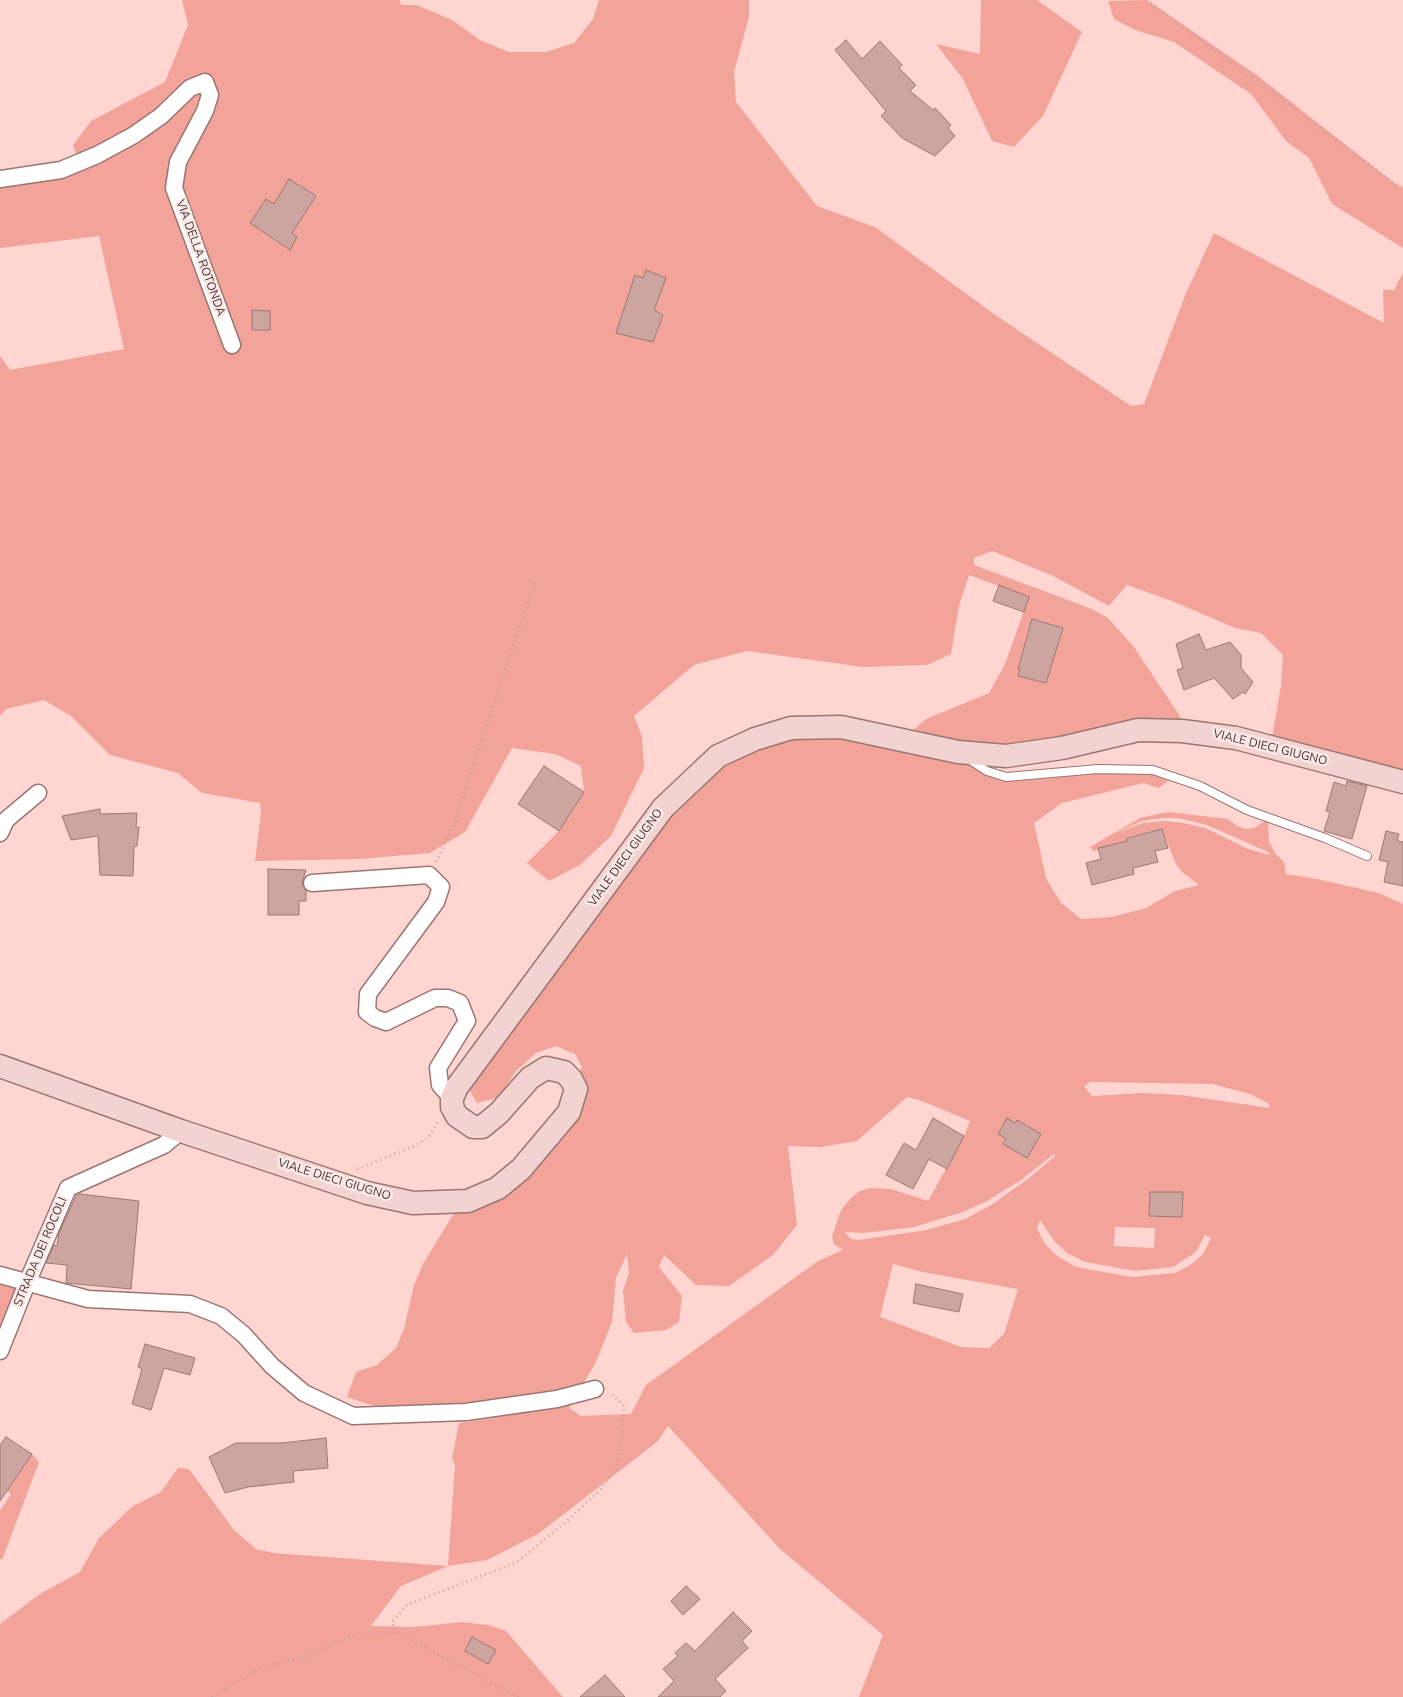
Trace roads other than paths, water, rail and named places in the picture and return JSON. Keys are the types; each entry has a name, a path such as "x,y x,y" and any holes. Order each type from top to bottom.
{"main road":[{"name":"VIALE DIECI GIUGNO","path":"0,1066 181,1131 367,1193 414,1203 468,1201 498,1188 521,1169 569,1112 576,1089 571,1079 564,1072 546,1068 530,1078 500,1113 482,1127 473,1127 456,1116 452,1107 452,1098 457,1087 662,808 718,756 755,739 791,728 842,727 958,752 1006,756 1062,748 1138,730 1182,731 1236,738 1403,782"}],"street":[{"name":"VIA DELLA ROTONDA","path":"0,179 61,170 97,155 134,135 161,116 190,88 205,82 210,95 206,111 178,162 174,188 232,345"},
{"path":"0,832 6,820 38,793"},
{"name":"VIALE DIECI GIUGNO","path":"312,883 429,875 441,887 436,902 368,994 367,1012 375,1018 386,1022 435,998 448,998 460,1004 467,1021 438,1068 440,1085 452,1098"},
{"name":"STRADA DEI ROCOLI","path":"0,1351 68,1188 164,1145 181,1131"},
{"path":"0,1274 88,1299 190,1304 221,1316 244,1335 272,1366 304,1393 353,1416 466,1412 557,1399 595,1389"}],"lane":[{"name":"VIALE DIECI GIUGNO","path":"958,752 987,771 1006,777 1098,769 1154,770 1200,786 1247,810 1325,838 1367,856"}]}
